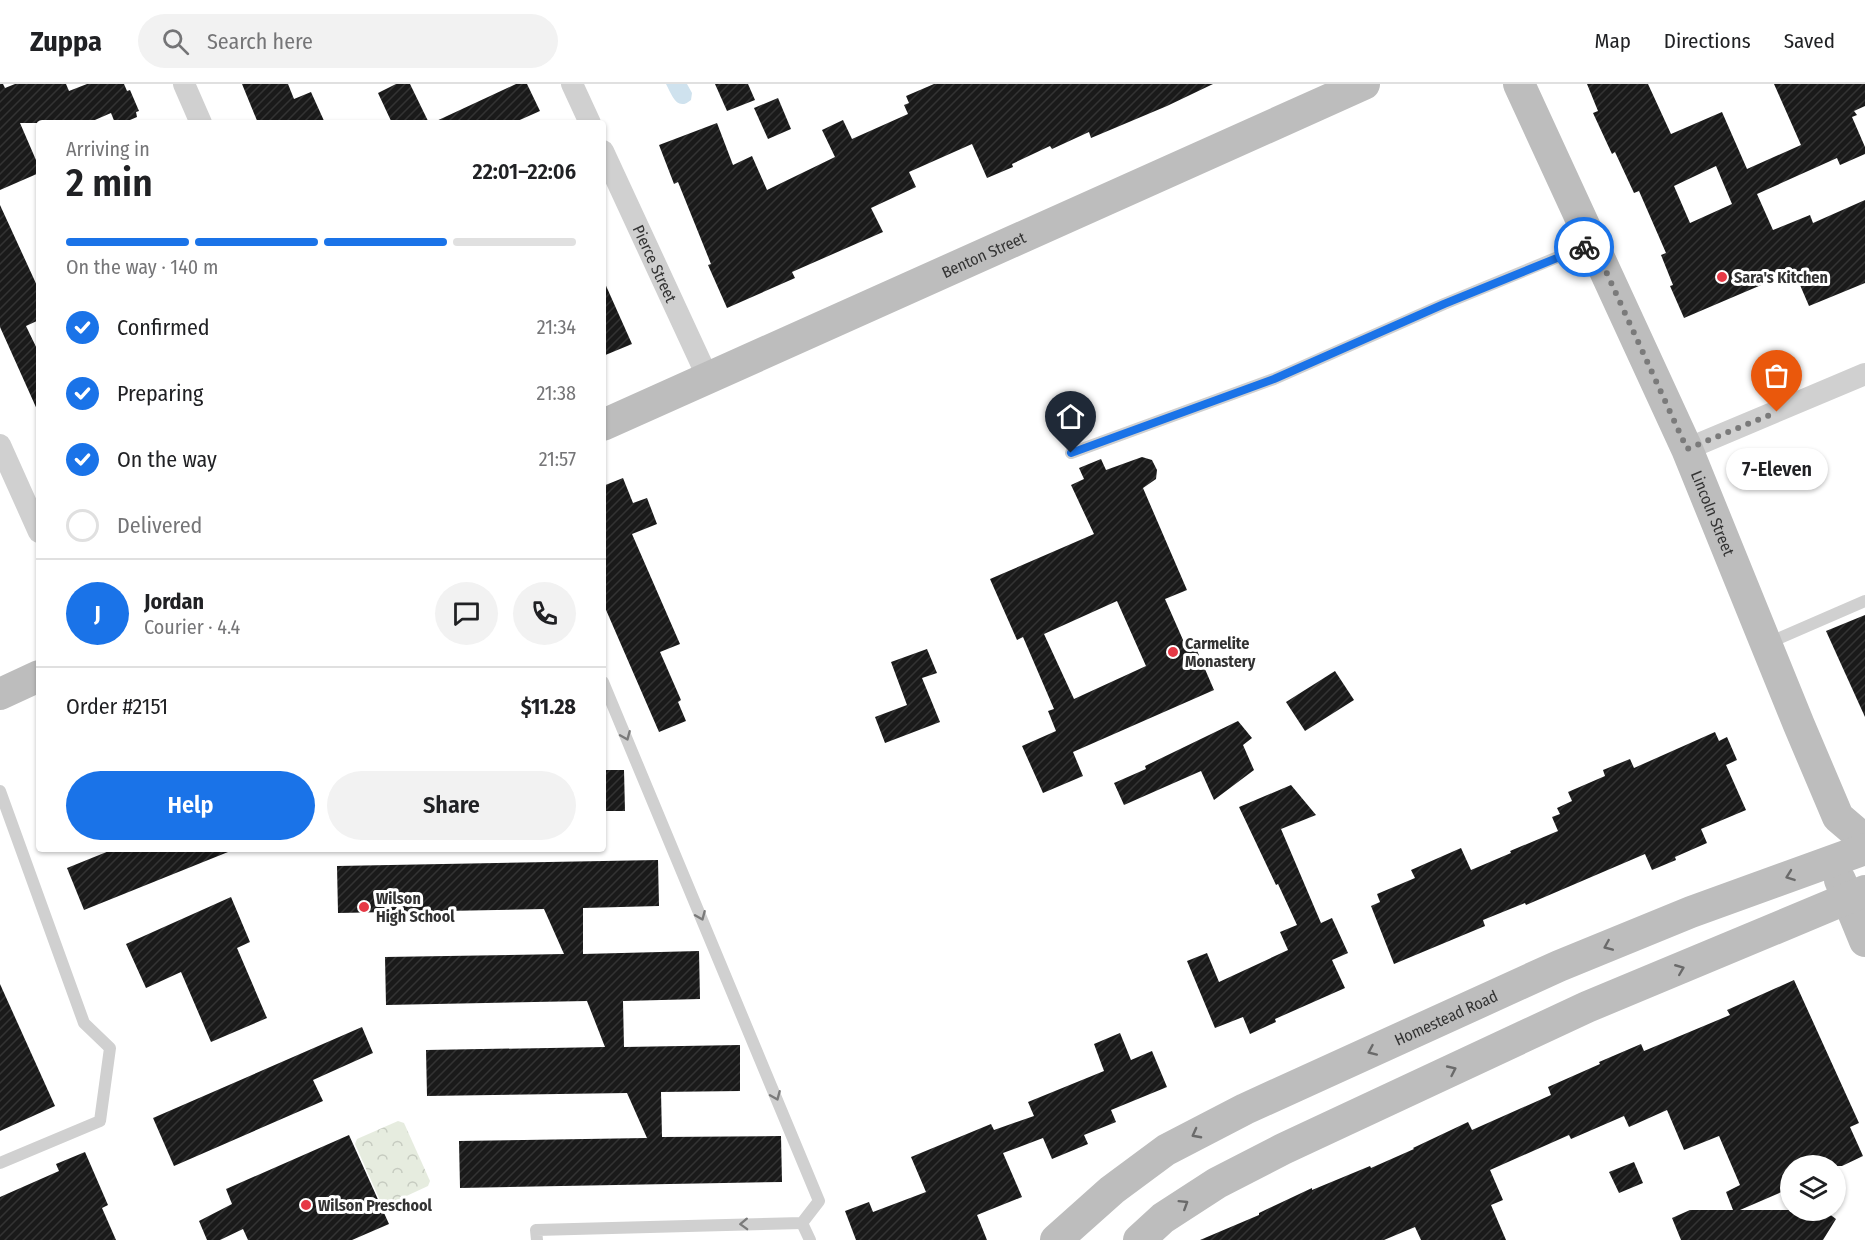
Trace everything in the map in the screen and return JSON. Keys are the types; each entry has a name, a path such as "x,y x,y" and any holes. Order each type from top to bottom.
{"main road":[{"name":"Benton Street","path":"606,424 1364,84"},
{"name":"Lincoln Street","path":"1519,84 1687,449 1765,644 1838,817 1865,840"},
{"path":"0,693 36,677"},
{"name":"Lincoln Street","path":"1833,861 1838,817"},
{"name":"Homestead Road","path":"1056,1240 1112,1190 1166,1150 1245,1109 1559,966 1691,912 1865,849"},
{"path":"1833,861 1856,895 1865,940"},
{"path":"1138,1240 1163,1218 1208,1189 1283,1149 1587,1007 1856,895"}],"street":[{"path":"184,84 200,120"},
{"path":"572,84 589,120"},
{"name":"Pierce Street","path":"606,157 708,378"},
{"path":"1687,449 1865,374"},
{"path":"0,445 36,525"}],"lane":[{"path":"1071,453 1274,379 1444,304 1593,243"},
{"path":"1765,644 1865,601"},
{"path":"537,1240 536,1230 802,1222 819,1202 606,689"},
{"path":"0,791 84,1023 110,1048 100,1121 0,1163"},
{"path":"802,1222 810,1240"}],"green space":[{"path":"398,1121 404,1123 430,1181 428,1186 387,1205 382,1205 355,1144 357,1139"}],"water":[{"path":"666,84 687,84 692,93 691,100 679,103"}],"building":[{"path":"0,84 3,84 5,88 15,84 66,84 69,91 87,84 124,84 127,91 130,90 139,111 136,112 137,117 130,120 114,120 111,113 95,120 36,120 36,123 20,123 36,160 36,174 0,190"},
{"path":"242,84 288,84 294,99 311,92 324,120 257,120"},
{"path":"396,84 410,84 428,120 391,120 378,93"},
{"path":"516,84 527,84 540,111 520,120 438,120"},
{"path":"715,84 748,84 755,100 727,111"},
{"path":"934,84 1213,84 1091,138 1089,132 1052,149 1050,146 1012,164 1013,167 987,178 972,144 909,172 916,187 871,208 883,232 792,272 795,278 727,308 708,265 711,264 678,182 674,184 659,145 717,123 733,165 752,156 767,190 835,157 822,130 843,120 852,139 908,114 904,105 909,103 906,96"},
{"path":"1587,84 1648,84 1671,134 1722,112 1747,169 1801,145 1774,84 1865,84 1865,106 1854,111 1857,115 1852,117 1865,147 1865,154 1840,165 1837,158 1757,194 1773,230 1810,215 1813,223 1865,200 1865,283 1809,306 1794,271 1684,318 1670,286 1673,285 1661,255 1666,253 1639,191 1634,193 1615,152 1612,154 1593,113 1598,111","holes":["1716,166 1732,204 1690,223 1674,186"]},
{"path":"778,98 791,129 768,139 754,108"},
{"path":"0,205 36,283 36,321 26,326 36,347 36,407 0,327"},
{"path":"606,286 632,344 606,355"},
{"path":"1142,457 1152,460 1157,470 1156,479 1143,488 1187,590 1165,599 1187,649 1195,646 1214,690 1073,752 1083,776 1043,793 1022,746 1056,731 1048,711 1054,709 1023,637 1017,640 990,579 1094,534 1071,485 1084,479 1079,468 1101,459 1106,470","holes":["1117,601 1146,666 1074,699 1044,634"]},
{"path":"623,478 633,503 647,498 657,524 632,534 680,644 660,652 681,700 678,702 686,721 659,732 606,610 606,485"},
{"path":"1865,615 1865,717 1826,631"},
{"path":"927,649 937,673 922,678 940,722 885,743 875,717 907,705 891,662"},
{"path":"1335,671 1354,700 1305,731 1286,702"},
{"path":"1238,721 1252,738 1243,745 1254,770 1214,800 1201,771 1124,805 1114,783"},
{"path":"1715,732 1719,741 1727,737 1737,760 1726,765 1746,810 1701,829 1707,843 1652,870 1645,854 1526,905 1525,903 1483,920 1485,926 1394,964 1371,906 1380,902 1377,894 1415,878 1411,870 1461,848 1471,870 1558,831 1552,817 1560,814 1557,808 1572,801 1568,792 1605,776 1603,770 1630,759 1634,768"},
{"path":"606,770 624,770 625,811 606,811"},
{"path":"1291,785 1316,815 1281,829 1321,923 1332,918 1348,953 1332,960 1345,988 1275,1019 1276,1022 1250,1034 1243,1017 1215,1028 1187,961 1207,953 1219,982 1288,950 1280,932 1297,925 1239,807"},
{"path":"107,852 228,852 84,910 67,868"},
{"path":"658,860 659,906 583,908 583,954 699,951 700,999 623,1001 624,1047 740,1045 740,1091 661,1092 662,1137 781,1136 782,1182 460,1188 459,1141 647,1138 627,1093 427,1096 426,1050 605,1047 587,1001 386,1005 385,957 564,954 544,909 338,913 337,866"},
{"path":"231,897 250,942 237,948 267,1018 211,1042 181,972 146,988 126,944"},
{"path":"1794,980 1859,1123 1850,1127 1863,1156 1846,1164 1846,1155 1780,1155 1780,1193 1740,1210 1780,1210 1780,1221 1835,1221 1823,1240 1681,1240 1672,1218 1690,1210 1733,1210 1726,1192 1740,1185 1719,1136 1684,1150 1667,1110 1629,1127 1624,1116 1571,1139 1569,1135 1490,1170 1503,1200 1491,1205 1506,1240 1421,1240 1415,1227 1384,1240 1200,1240 1259,1215 1312,1188 1312,1190 1370,1166 1371,1168 1468,1122 1472,1130 1551,1095 1548,1087 1600,1064 1599,1062 1641,1044 1644,1051 1730,1015 1727,1010"},
{"path":"0,984 55,1106 0,1131"},
{"path":"362,1027 373,1053 313,1080 323,1101 174,1166 153,1118"},
{"path":"1120,1033 1131,1060 1152,1051 1167,1087 1111,1110 1116,1122 1084,1135 1088,1144 1052,1159 1043,1138 1003,1153 1022,1197 977,1215 987,1240 856,1240 845,1211 869,1202 873,1212 926,1192 911,1157 991,1124 994,1130 1034,1116 1028,1102 1104,1071 1094,1044"},
{"path":"349,1135 389,1224 352,1240 248,1240 243,1229 220,1240 207,1240 199,1221 232,1204 226,1189"},
{"path":"85,1152 108,1205 102,1208 116,1240 0,1240 0,1197 59,1171 56,1164"},
{"path":"1634,1162 1643,1183 1619,1193 1609,1172"}],"way so far":[{"path":"1584,247 1593,243 1687,449 1777,412"}],"place":[{"name":"Sara's Kitchen","path":"1722,277"},
{"name":"7-Eleven","path":"1777,412"},
{"name":"Carmelite Monastery","path":"1173,652"},
{"name":"Wilson High School","path":"364,907"},
{"name":"Wilson Preschool","path":"306,1205"}],"route":[{"path":"1071,453 1274,379 1444,304 1584,247"}]}
